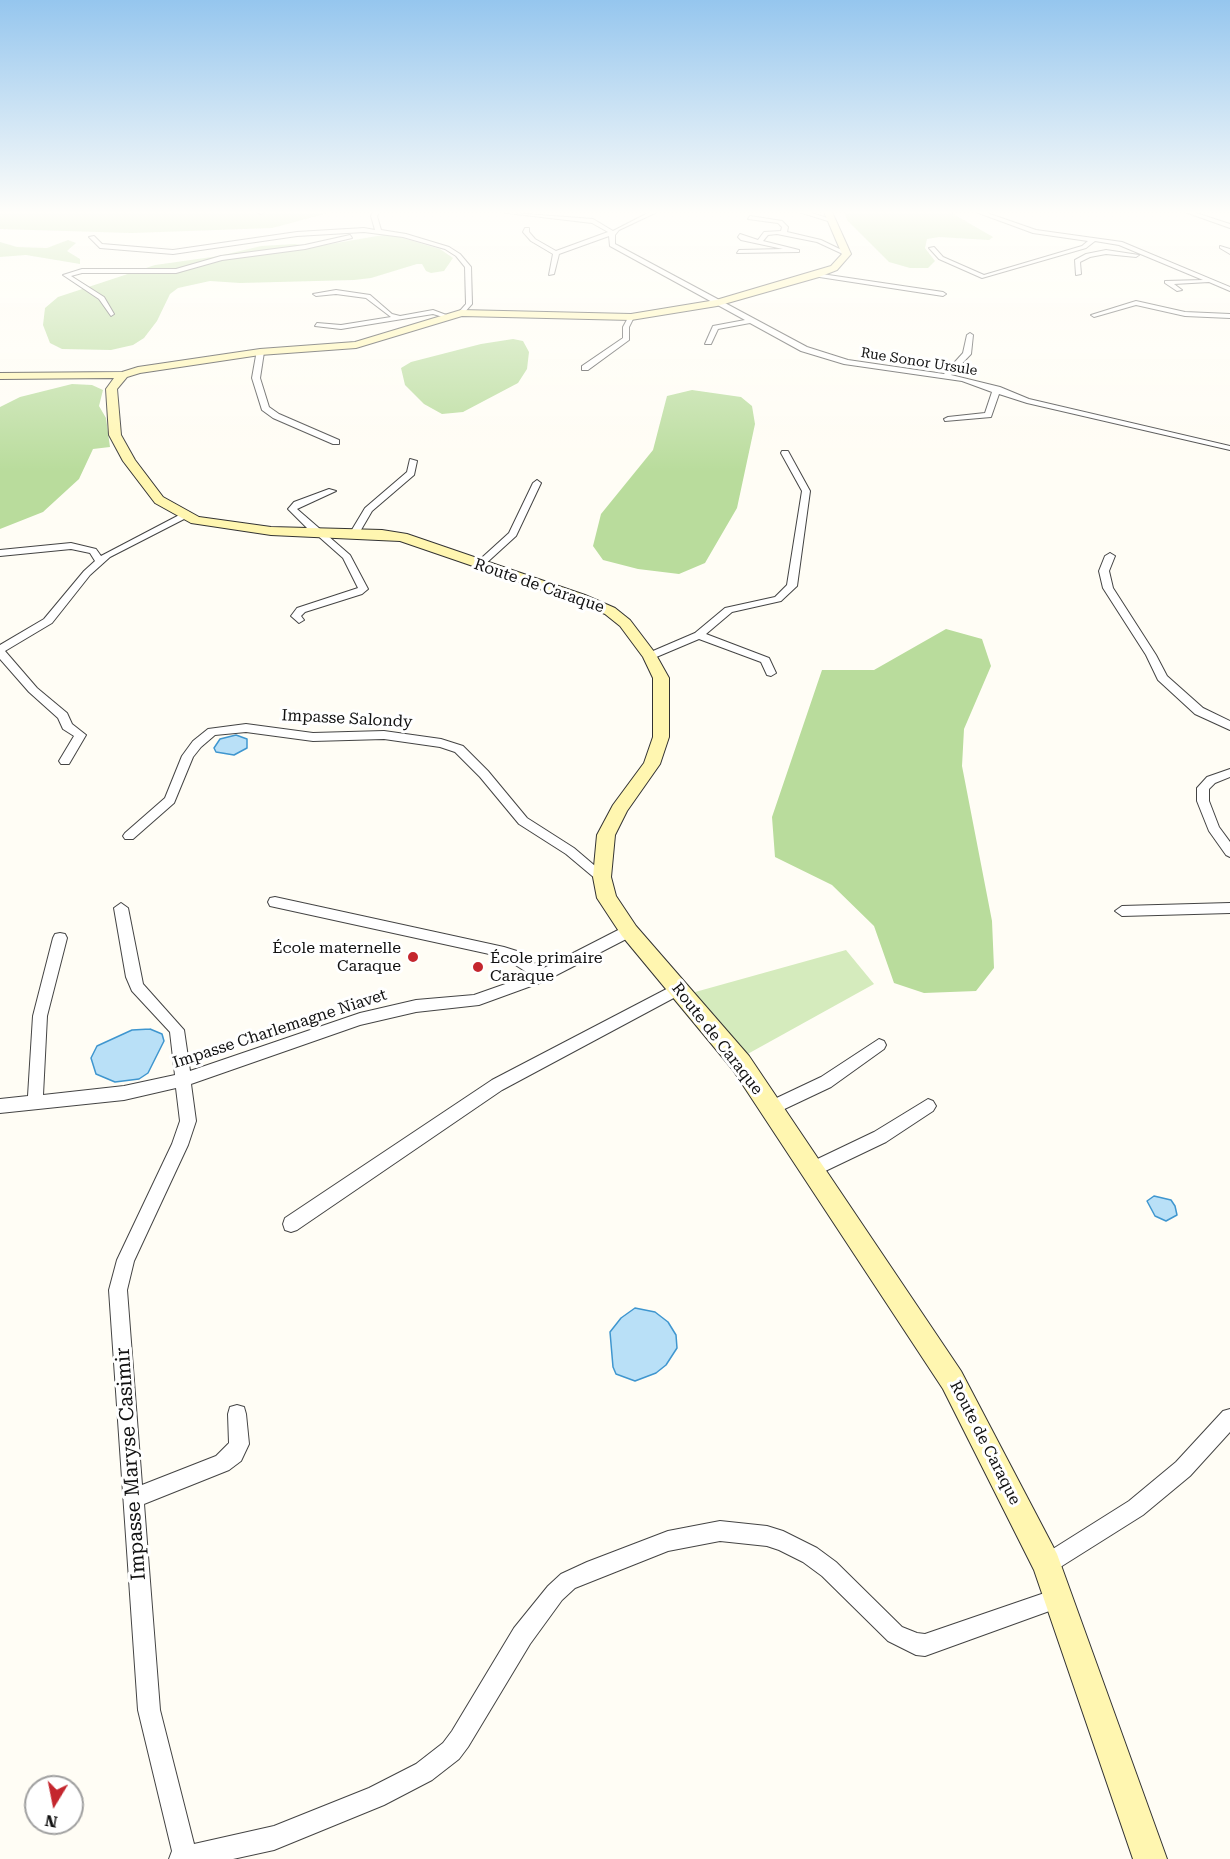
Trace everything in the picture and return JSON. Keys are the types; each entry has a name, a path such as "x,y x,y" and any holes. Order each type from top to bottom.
{"street":[{"path":"102,299 111,314"},
{"path":"371,299 390,315 399,318"},
{"path":"0,376 123,375 162,365 260,352 356,345 453,315 469,304 469,299"},
{"name":"Rue Sonor Ursule","path":"709,299 787,341 830,358 946,375 996,389 1027,401 1230,448"},
{"path":"317,325 341,327 434,312 453,315 632,317 732,299"},
{"path":"1094,315 1136,303 1185,314 1230,316"},
{"path":"585,368 624,343 627,339 626,327 632,317"},
{"path":"708,342 715,327 750,321"},
{"path":"946,375 967,354 970,335"},
{"path":"260,352 256,378 265,408 276,416 336,442"},
{"name":"Route de Caraque","path":"123,375 111,389 115,435 129,461 159,500 184,514 196,520 254,529 402,537 580,598 610,611 625,623 650,656 661,678 663,693 661,737 652,764 619,808 606,835 602,877 612,907 629,931 741,1064 952,1380 1047,1564 1150,1859"},
{"path":"948,419 988,415 996,389"},
{"path":"650,656 699,636 729,610 778,599 792,585 806,491 785,453"},
{"path":"355,533 368,510 411,473 413,460"},
{"path":"479,565 513,534 537,483"},
{"path":"299,620 297,616 301,610 363,589 347,557 292,509 297,504 332,491"},
{"path":"65,760 80,735 67,726 63,716 33,690 0,650 55,615 99,560 184,514"},
{"path":"0,553 71,546 93,551 99,560"},
{"path":"1110,556 1104,571 1108,588 1151,655 1162,678 1198,711 1230,726"},
{"path":"699,636 765,660 771,673"},
{"name":"Impasse Salondy","path":"129,836 170,800 188,756 197,744 212,732 246,728 313,736 384,735 441,743 459,749 484,774 523,821 570,851 602,877"},
{"path":"1230,773 1211,780 1203,788 1203,801 1213,828 1230,852"},
{"path":"275,902 504,952 515,956 536,971 540,977"},
{"name":"Impasse Maryse Casimir","path":"121,908 133,977 137,987 177,1030 188,1121 180,1145 126,1260 118,1290 149,1710 183,1858"},
{"path":"1122,911 1230,908"},
{"name":"Impasse Charlemagne Niavet","path":"0,1106 124,1093 183,1080 360,1019 416,1006 474,1000 540,977 629,931"},
{"path":"35,1101 40,1016 60,938"},
{"path":"291,1224 497,1084 678,988"},
{"path":"771,1108 826,1082 879,1045"},
{"path":"813,1169 880,1137 928,1106"},
{"path":"133,1498 222,1463 234,1454 239,1444 237,1414"},
{"path":"1047,1564 1136,1508 1183,1469 1230,1418"},
{"path":"183,1858 274,1838 376,1797 424,1772 451,1751 460,1739 522,1636 555,1593 568,1581 594,1569 669,1541 720,1531 767,1536 783,1541 810,1555 829,1569 895,1634 916,1644 925,1645 1059,1598"}],"green space":[{"path":"56,299 168,299 157,321 144,338 133,345 111,350 62,349 50,343 43,325 45,308"},
{"path":"513,339 523,341 529,352 527,369 518,383 463,412 442,414 424,404 405,385 401,368 411,362 481,344"},
{"path":"72,384 92,385 103,390 99,406 106,418 110,447 93,449 79,479 43,512 0,529 0,407 20,397"},
{"path":"692,390 741,397 752,406 755,424 737,508 705,563 679,574 638,569 603,560 593,546 601,514 653,450 667,396"},
{"path":"946,629 982,639 991,666 964,729 962,766 992,921 994,968 976,991 924,993 894,983 874,926 832,885 775,857 772,817 822,670 874,670"},
{"path":"846,950 874,984 744,1056 688,994"}],"water":[{"path":"236,735 247,739 247,748 234,755 216,752 214,748 220,739"},
{"path":"150,1029 162,1034 164,1041 148,1073 139,1079 115,1082 96,1074 91,1058 97,1046 132,1030"},
{"path":"1154,1196 1171,1200 1177,1215 1166,1221 1155,1216 1147,1201"},
{"path":"635,1308 655,1312 668,1322 676,1335 677,1348 666,1365 656,1373 635,1381 616,1374 613,1367 610,1332 621,1318"}],"place":[{"name":"École maternelle Caraque","path":"413,957"},
{"name":"École primaire Caraque","path":"478,967"}]}
